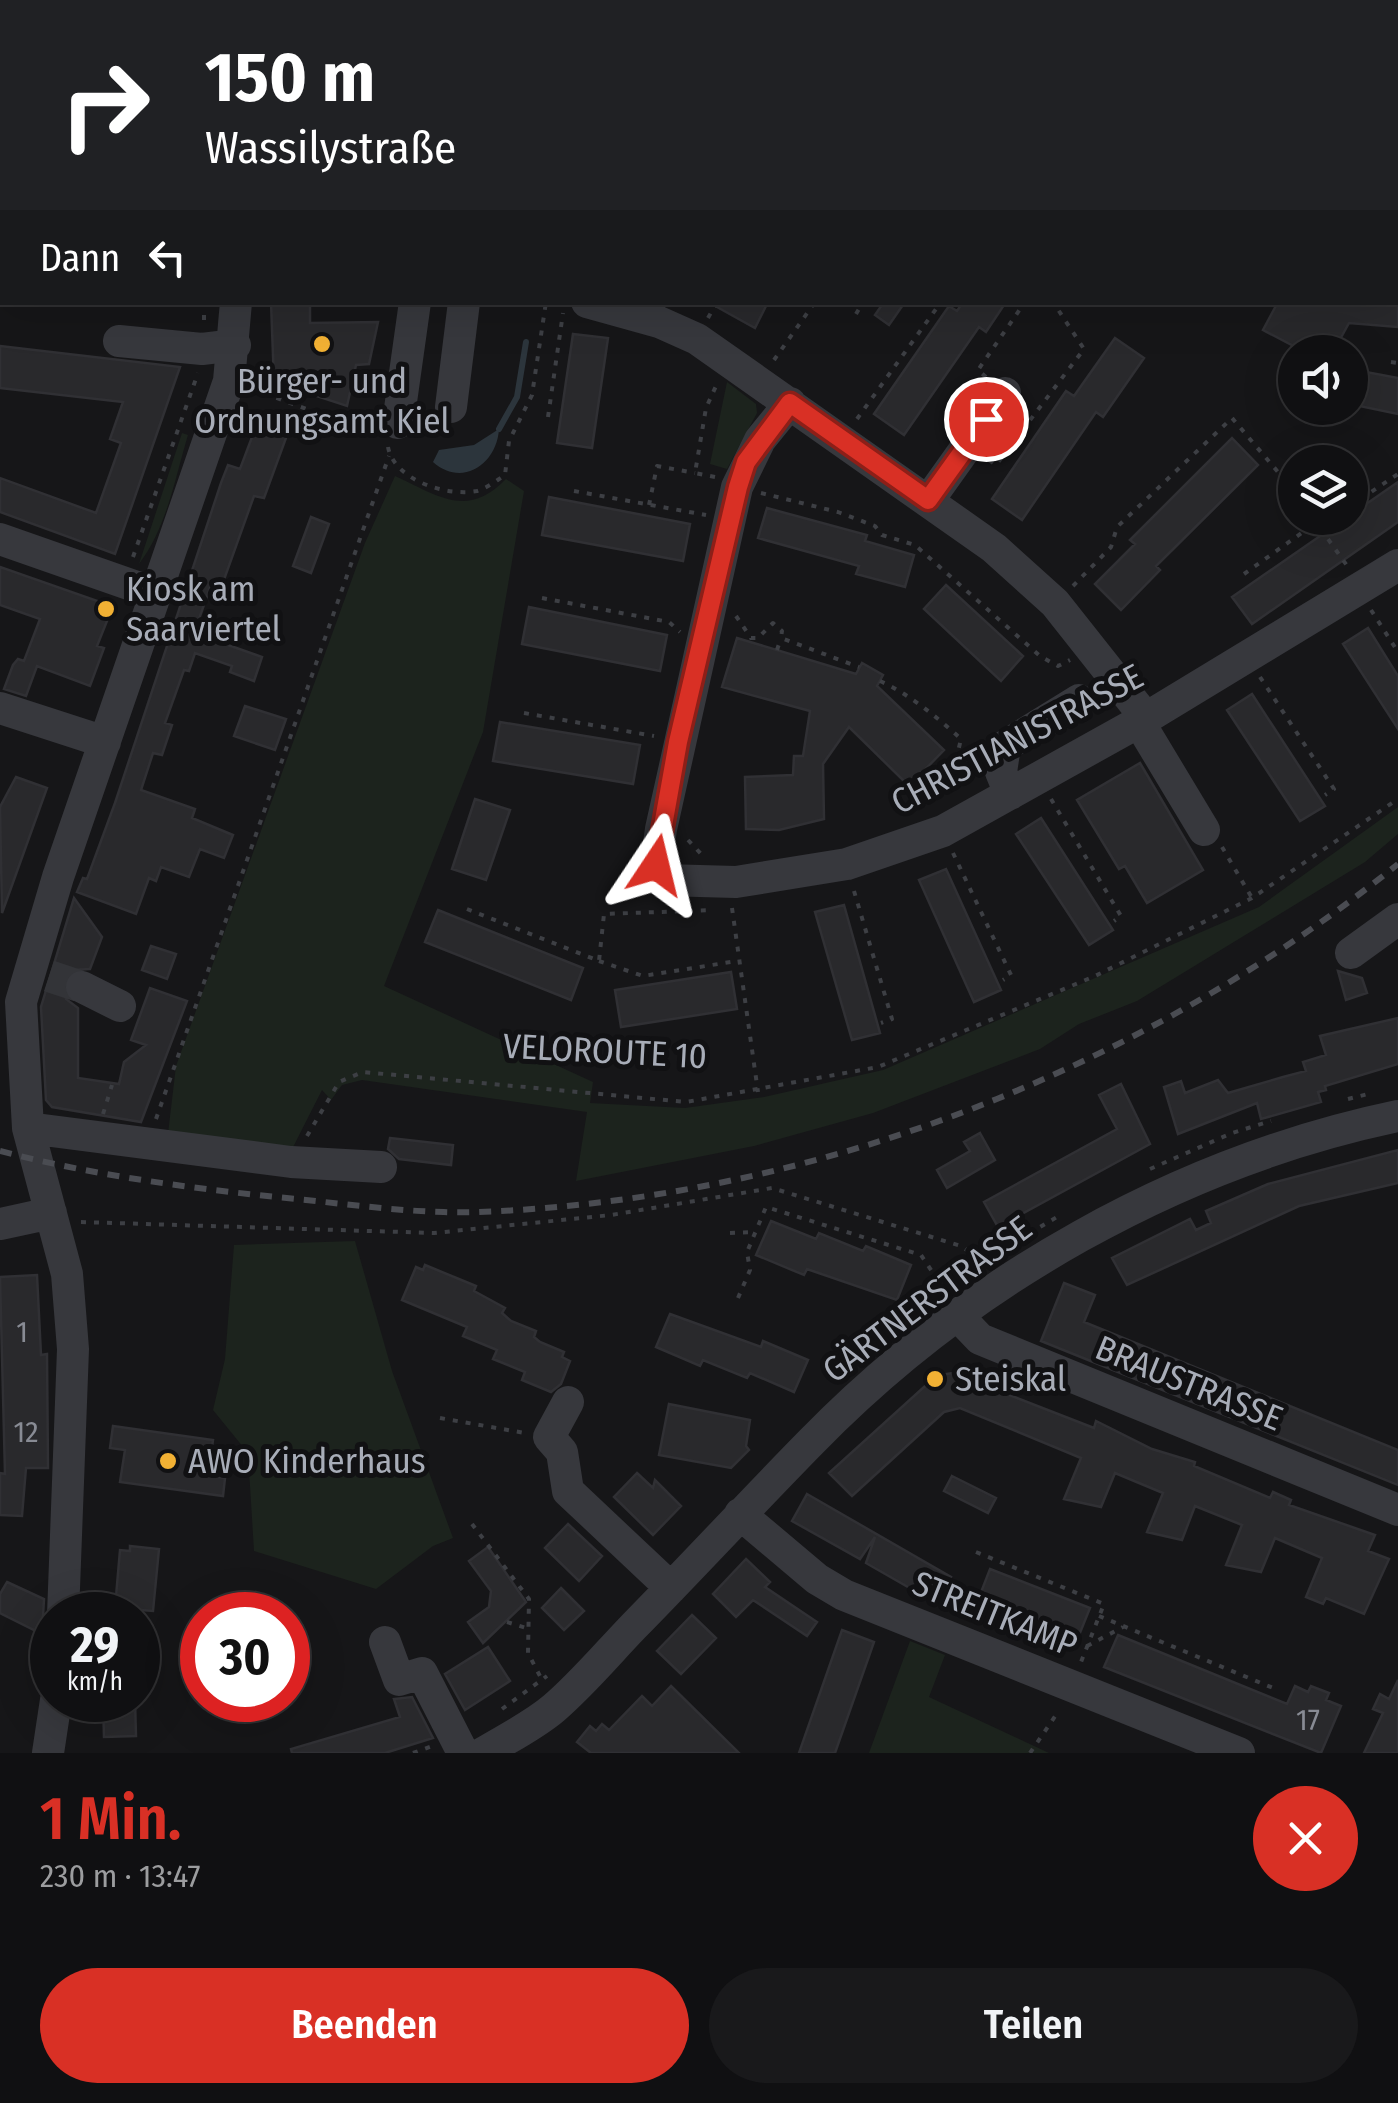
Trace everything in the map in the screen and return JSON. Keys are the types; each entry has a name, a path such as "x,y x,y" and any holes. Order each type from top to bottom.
{"street":[{"path":"65,1592 72,1349 68,1274 18,1114 21,1002 38,972 105,742 229,381 236,305"},
{"path":"398,423 415,305"},
{"path":"451,406 464,305"},
{"path":"598,305 658,322 728,359 994,548 1056,604 1093,649 1142,720 1210,833"},
{"path":"120,341 202,349 235,345"},
{"path":"928,500 1005,393"},
{"name":"CHRISTIANISTRASSE","path":"790,403 760,440 738,485 678,742 656,865 663,880 730,895 846,864 943,832 1016,782 1142,720 1398,566"},
{"path":"0,540 156,594"},
{"path":"1016,782 1005,746 1080,700"},
{"path":"0,708 105,742"},
{"path":"1351,953 1398,919"},
{"path":"82,987 120,1006"},
{"path":"18,1114 148,1143 291,1162 380,1167"},
{"name":"GÄRTNERSTRASSE","path":"484,1753 555,1707 740,1514 952,1304 1002,1285 1099,1226 1189,1182 1280,1147 1398,1116"},
{"path":"0,1224 54,1221"},
{"name":"BRAUSTRASSE","path":"952,1304 980,1339 1398,1510"},
{"path":"568,1402 549,1438 562,1452 568,1491 671,1588"},
{"name":"STREITKAMP","path":"740,1514 817,1579 844,1595 1239,1753"},
{"path":"384,1642 399,1680 422,1673 431,1684 464,1753"},
{"path":"48,1753 53,1722"}],"path":[{"path":"125,583 197,382 204,305"},
{"path":"389,456 429,486 455,492 475,491 505,475 509,441 532,394 546,305"},
{"path":"548,417 564,305"},
{"path":"768,370 813,305"},
{"path":"856,314 861,305"},
{"path":"842,439 939,305"},
{"path":"1005,393 978,370 1022,305"},
{"path":"967,445 996,465 1084,349 1055,305"},
{"path":"694,473 706,408 728,359"},
{"path":"148,1143 389,456 387,445 368,430 229,381"},
{"path":"1056,604 1111,547 1117,526 1232,418 1278,472"},
{"path":"649,505 657,466 838,512 874,526 882,536 914,545 1040,656 1058,666 1093,649"},
{"path":"1368,494 1398,474"},
{"path":"574,491 730,520"},
{"path":"1244,574 1299,535"},
{"path":"1326,535 1337,551"},
{"path":"1357,590 1398,652"},
{"path":"542,598 669,622 674,630 742,620 750,638 758,638 773,623 782,630 776,650"},
{"path":"781,638 859,668"},
{"path":"1246,656 1334,789 1325,795"},
{"path":"880,680 901,690 961,739 955,764 1016,782 1121,916 1114,921"},
{"path":"524,713 648,732 678,742"},
{"name":"VELOROUTE 10","path":"291,1162 339,1082 363,1072 686,1102 878,1068 1094,976 1252,898 1398,799"},
{"path":"662,829 678,830 730,895 758,1092"},
{"path":"943,832 1012,975 1002,980"},
{"path":"1210,833 1252,898"},
{"path":"846,864 892,1020 881,1023"},
{"path":"598,961 604,914 730,895"},
{"path":"468,909 644,976 738,962"},
{"path":"54,1221 350,1233 488,1230 772,1188 962,1246 985,1263 1002,1285"},
{"path":"738,1298 750,1270 747,1252 766,1207 922,1255 952,1304"},
{"path":"730,1233 755,1232"},
{"path":"440,1418 549,1438"},
{"path":"472,1524 529,1600 528,1653 542,1680"},
{"path":"976,1552 1104,1604 1071,1687 1047,1734 1030,1753"},
{"path":"1100,1616 1278,1690"},
{"path":"507,1622 526,1628"},
{"path":"1087,1646 1123,1627"}],"shaded area":[{"path":"727,382 756,404 757,413 727,469 710,464"},
{"path":"499,429 492,453 476,468 455,473 433,462 439,450 474,445"},
{"path":"182,433 188,435 169,502 157,534 139,564"},
{"path":"395,476 452,500 478,498 506,479 524,491 483,732 384,986 593,1082 590,1103 685,1108 764,1097 883,1070 1259,907 1398,807 1398,834 1365,862 1137,1001 1079,1024 1040,1049 873,1113 754,1146 576,1181 587,1112 362,1080 342,1085 331,1100 322,1090 288,1157 167,1142 176,1066 365,543"},
{"path":"355,1241 392,1371 453,1538 433,1546 376,1589 254,1551 248,1453 213,1410 225,1359 234,1245"},
{"path":"910,1641 945,1655 929,1697 1049,1753 869,1753"}],"building":[{"name":"Bürger- und Ordnungsamt Kiel","path":"271,305 310,305 310,323 378,322 369,364 356,365 347,406 274,382"},
{"path":"713,305 766,305 755,328"},
{"path":"882,305 903,305 889,325 875,315"},
{"path":"961,305 1004,305 986,332 979,327 904,435 874,414 949,306 957,311"},
{"path":"1276,305 1398,305 1398,327 1349,323 1342,335 1278,338 1263,330"},
{"path":"573,334 608,338 592,448 557,443"},
{"path":"1115,338 1144,358 1103,417 1096,412 1022,520 992,499 1066,391 1074,396"},
{"path":"0,346 180,367 115,554 0,512 0,478 96,513 121,443 110,439 123,402 0,388"},
{"path":"1368,372 1398,378 1398,414 1368,408"},
{"path":"260,416 290,427 264,498 254,496 221,588 211,585 194,633 262,657 254,681 230,672 232,666 195,653 189,671 184,670 165,723 172,725 162,755 153,753 141,790 195,809 192,818 233,835 224,858 200,849 189,877 161,867 156,881 149,878 136,914 77,892 83,878 87,879 115,803 221,483 228,465 240,469"},
{"path":"1232,438 1258,465 1156,566 1160,570 1121,610 1095,584 1135,544 1130,540"},
{"path":"1398,482 1398,522 1252,624 1232,597 1321,535 1368,535 1368,503"},
{"path":"549,497 690,524 683,561 542,535"},
{"path":"767,508 867,535 865,541 914,555 905,587 856,574 859,566 758,538"},
{"path":"311,517 329,524 311,573 293,566"},
{"path":"0,567 106,604 111,611 97,646 104,648 90,686 37,666 26,696 4,689 13,665 18,659 24,661 40,619 0,605"},
{"path":"946,585 1023,656 1001,681 924,609"},
{"path":"529,607 667,635 660,671 522,644"},
{"path":"1368,628 1398,676 1398,729 1343,644"},
{"path":"737,638 856,674 862,663 883,675 877,686 944,750 909,786 849,727 823,764 824,819 779,830 746,829 745,777 793,775 794,756 803,756 810,711 722,687"},
{"path":"1252,694 1325,806 1300,821 1227,710"},
{"path":"245,706 286,719 275,750 234,736"},
{"path":"500,722 640,745 633,784 493,761"},
{"path":"1140,763 1203,870 1147,903 1125,866 1119,869 1077,800"},
{"path":"16,777 47,788 2,913 0,807"},
{"path":"475,799 510,810 486,880 452,869"},
{"path":"1041,818 1113,930 1089,945 1016,834"},
{"path":"946,869 1001,990 974,1002 919,880"},
{"path":"74,898 102,937 90,969 72,970 62,987 66,999 78,1008 78,1078 119,1084 124,1062 146,1045 131,1040 150,988 187,1001 141,1122 52,1107 46,1100 41,1007"},
{"path":"844,905 880,1033 852,1040 815,912"},
{"path":"438,910 583,968 571,1000 425,942"},
{"path":"151,946 176,954 167,979 142,970"},
{"path":"1338,971 1362,978 1367,993 1346,1000"},
{"path":"731,972 737,1009 621,1027 615,990"},
{"path":"1398,1018 1398,1064 1325,1086 1326,1090 1318,1092 1321,1102 1261,1119 1257,1103 1178,1134 1164,1087 1181,1081 1185,1093 1218,1080 1228,1093 1306,1071 1303,1062 1326,1055 1320,1036"},
{"path":"1121,1084 1150,1144 998,1227 984,1202 1117,1129 1099,1095"},
{"path":"980,1133 995,1160 947,1188 937,1170 970,1151 964,1142"},
{"path":"390,1138 453,1145 451,1165 399,1159 388,1149"},
{"path":"1398,1150 1398,1183 1299,1206 1127,1285 1112,1258 1190,1219 1196,1230 1211,1223 1206,1211 1268,1184"},
{"path":"771,1221 816,1239 819,1233 863,1251 866,1246 911,1265 897,1300 807,1269 804,1275 756,1255"},
{"path":"425,1265 476,1286 474,1291 505,1308 502,1313 511,1321 536,1331 534,1337 540,1342 564,1352 562,1357 570,1361 561,1384 551,1392 522,1380 525,1372 493,1359 497,1350 463,1336 467,1327 402,1300 416,1267 423,1270"},
{"path":"37,1275 41,1355 47,1354 48,1468 26,1468 22,1516 0,1515 0,1473 5,1474 0,1277"},
{"path":"1064,1283 1095,1295 1084,1322 1398,1450 1398,1485 1041,1341"},
{"path":"670,1314 761,1347 763,1341 808,1360 794,1392 750,1373 747,1378 703,1360 700,1366 656,1347"},
{"path":"953,1373 1094,1428 1096,1421 1270,1498 1273,1492 1291,1500 1289,1505 1375,1535 1368,1551 1389,1559 1364,1614 1326,1598 1323,1604 1306,1597 1322,1558 1275,1538 1261,1572 1226,1565 1242,1525 1195,1506 1182,1540 1147,1532 1163,1493 1115,1473 1101,1507 1064,1499 1081,1458 960,1408 944,1412 852,1496 829,1473 924,1387 940,1375"},
{"path":"669,1404 750,1420 746,1446 749,1450 731,1468 659,1455"},
{"name":"AWO Kinderhaus","path":"113,1426 213,1440 208,1476 225,1478 223,1496 120,1482 125,1450 110,1448"},
{"path":"637,1473 653,1488 655,1480 681,1506 653,1535 614,1497"},
{"path":"952,1476 996,1498 988,1513 944,1491"},
{"path":"807,1494 951,1577 936,1603 866,1563 875,1537 860,1559 792,1521"},
{"path":"568,1524 602,1556 579,1581 545,1548"},
{"path":"130,1546 159,1549 155,1592 116,1592 120,1550 130,1551"},
{"path":"488,1547 526,1602 483,1643 468,1622 489,1607 491,1591 469,1561"},
{"path":"746,1559 770,1582 765,1587 817,1622 807,1636 753,1600 736,1617 713,1594"},
{"path":"990,1569 1090,1608 1077,1640 978,1600"},
{"path":"7,1582 30,1593 30,1628 0,1613 0,1594"},
{"path":"561,1588 584,1611 564,1630 542,1608"},
{"path":"692,1615 716,1638 681,1674 657,1651"},
{"path":"842,1630 874,1642 835,1753 799,1753"},
{"path":"1118,1635 1287,1704 1295,1686 1308,1692 1311,1686 1329,1693 1326,1700 1341,1706 1321,1753 1104,1667"},
{"path":"488,1647 510,1681 465,1710 445,1674"},
{"path":"1398,1680 1398,1753 1364,1753 1383,1713 1373,1709 1380,1694 1389,1699"},
{"path":"671,1686 739,1753 591,1753 577,1742 590,1726 596,1731 602,1724 609,1730 642,1696 652,1706"},
{"path":"412,1697 433,1738 385,1753 292,1753 291,1749 400,1717 394,1699"},
{"path":"104,1722 136,1722 136,1736 104,1737"}],"waterway":[{"path":"499,429 517,397 526,342"}],"tunnel":[{"path":"49,976 82,987"}],"railway":[{"path":"0,1151 190,1187 436,1212 603,1202 726,1182 847,1151 966,1111 1081,1062 1192,1004 1298,938 1398,864"}],"place":[{"name":"Bürger- und Ordnungsamt Kiel","path":"322,344"},
{"name":"Kiosk am Saarviertel","path":"106,609"},
{"name":"Steiskal","path":"935,1379"},
{"name":"AWO Kinderhaus","path":"168,1461"}],"route":[{"path":"656,865 678,742 738,487 746,462 760,440 790,403 928,500 986,419"}]}
